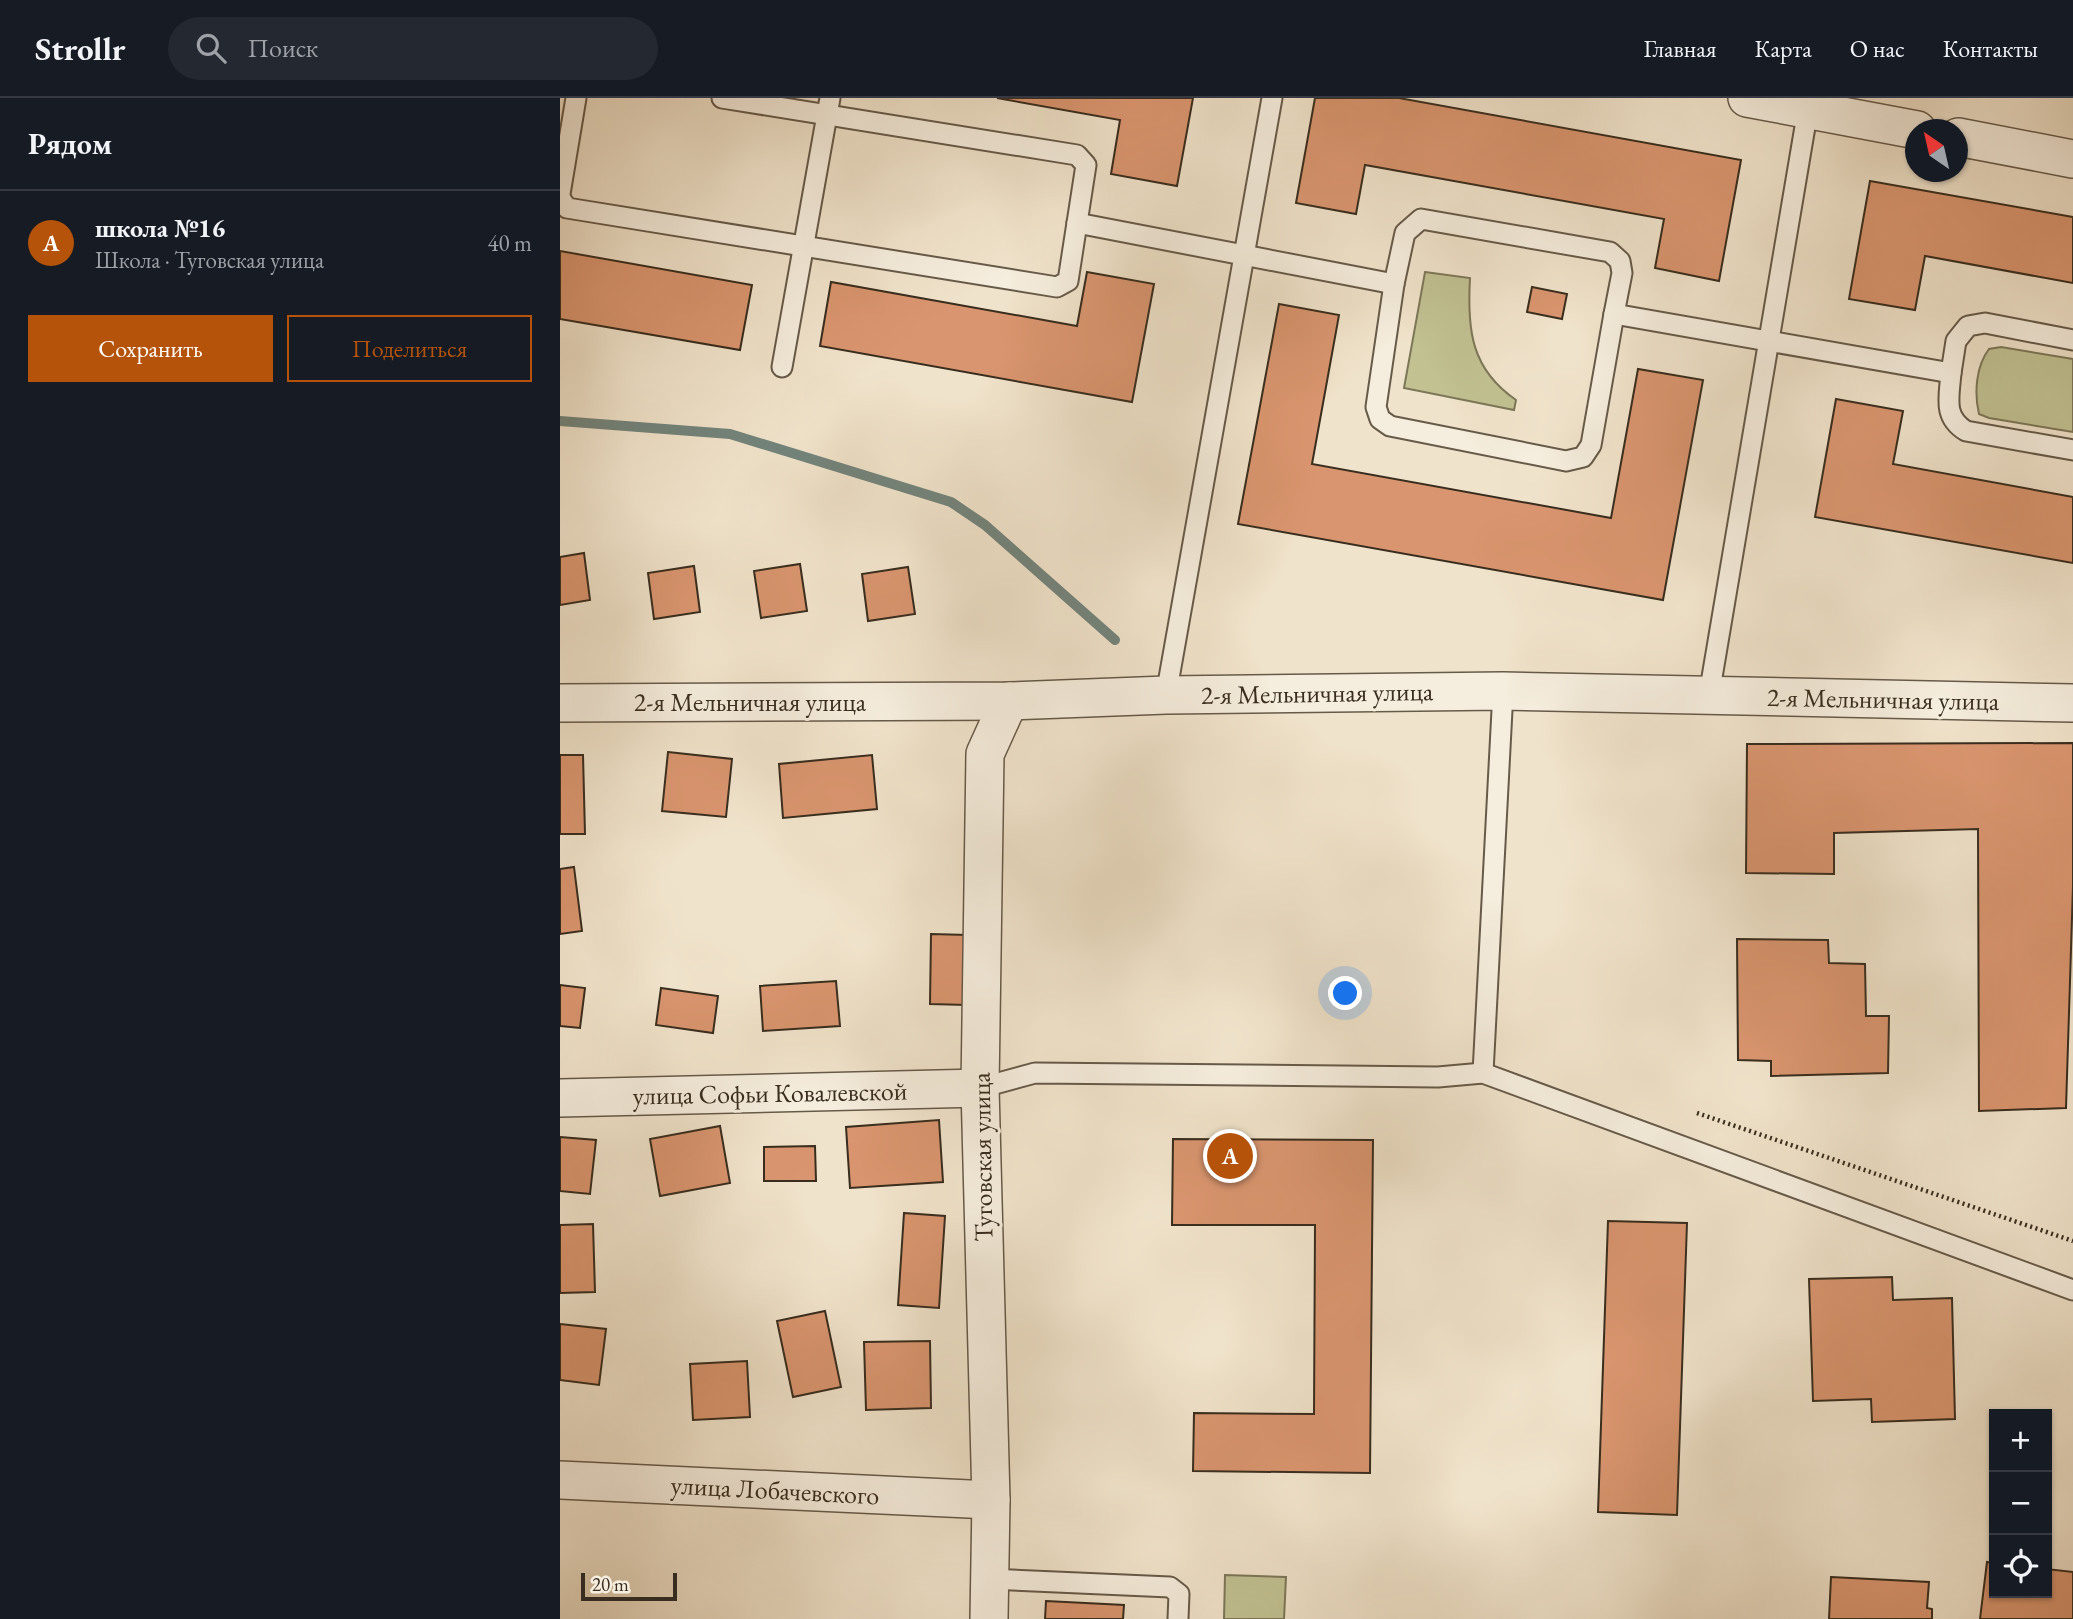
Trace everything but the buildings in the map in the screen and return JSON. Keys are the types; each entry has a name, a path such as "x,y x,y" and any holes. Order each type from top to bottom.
{"street":[{"path":"1747,98 1905,128"},
{"path":"1968,139 2073,159"},
{"name":"2-я Мельничная улица","path":"560,704 1009,701 1166,695 1503,691 2073,703"},
{"name":"Туговская улица","path":"989,1619 991,1500 980,1088 985,754 1009,701"},
{"name":"улица Софьи Ковалевской","path":"560,1098 980,1088"},
{"name":"улица Лобачевского","path":"560,1480 991,1500"}],"lane":[{"path":"576,98 560,196 567,208 1057,287 1068,281 1086,166 1084,159 1077,155 828,106 722,98"},
{"path":"1166,695 1272,98"},
{"path":"782,367 828,106"},
{"path":"1709,695 1808,109"},
{"path":"1421,219 1610,252 1620,261 1622,273 1614,314 1591,445 1583,457 1566,461 1390,426 1380,419 1376,407 1394,284 1405,233 1421,219"},
{"path":"1077,223 1394,284"},
{"path":"1614,314 1951,373"},
{"path":"2073,340 1985,323 1968,326 1956,341 1948,409 1953,423 1966,431 2073,450"},
{"path":"1483,1073 1503,691"},
{"path":"980,1088 1035,1073 1437,1077 1483,1073 2073,1290"},
{"path":"989,1579 1170,1587 1179,1594 1178,1619"}],"path":[{"path":"1697,1113 2073,1241"}],"green space":[{"path":"1425,272 1470,278 1471,331 1475,347 1489,375 1516,400 1514,410 1404,388"},
{"path":"2001,347 2073,359 2073,432 1979,414 1977,389 1981,363 1989,349"},
{"path":"1225,1575 1286,1577 1284,1619 1224,1619"}],"waterway":[{"path":"560,421 730,434 951,502 985,525 1115,640"}],"place":[{"name":"школа №16","path":"1230,1156"}]}
